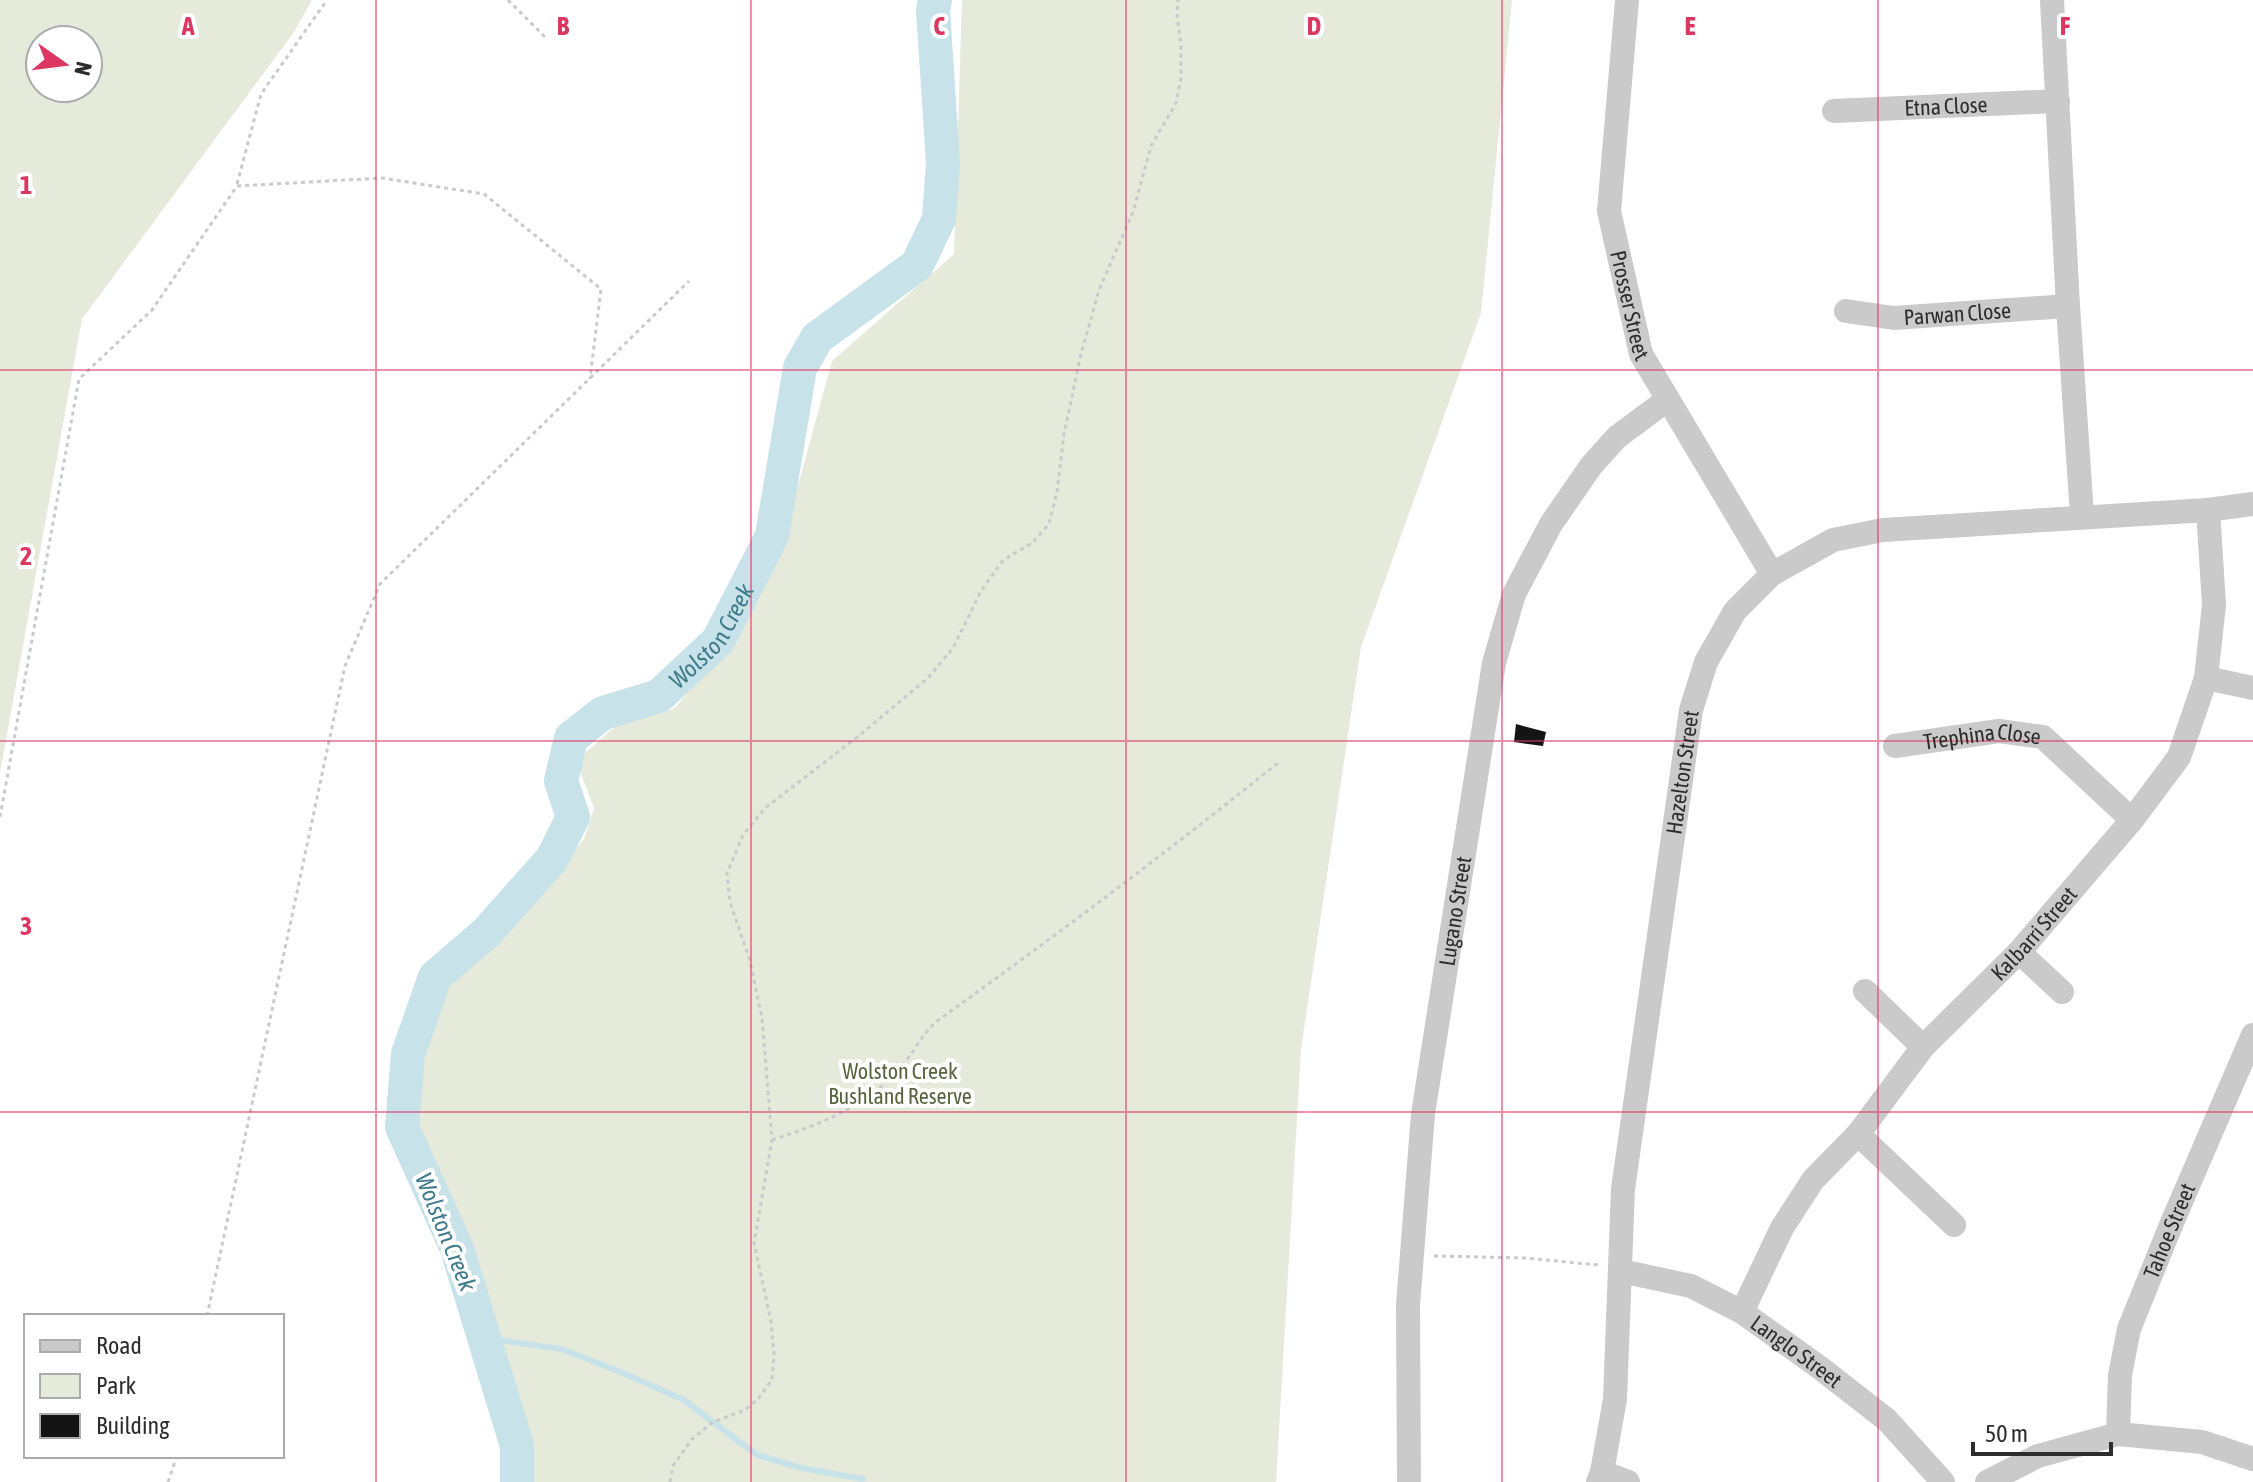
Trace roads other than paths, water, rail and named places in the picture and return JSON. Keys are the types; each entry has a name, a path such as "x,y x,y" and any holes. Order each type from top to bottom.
{"street":[{"name":"Prosser Street","path":"1627,0 1609,211 1641,354 1772,574"},
{"path":"2052,0 2082,516"},
{"name":"Etna Close","path":"1834,111 2058,101"},
{"name":"Parwan Close","path":"1846,311 1894,318 2068,306"},
{"name":"Lugano Street","path":"1409,1482 1408,1305 1423,1114 1494,663 1514,594 1551,524 1591,466 1617,437 1667,400"},
{"name":"Hazelton Street","path":"1600,1477 1615,1399 1623,1189 1691,710 1706,662 1735,611 1772,574 1833,540 1883,530 2208,510 2253,504"},
{"name":"Kalbarri Street","path":"1742,1312 1789,1216 1813,1180 1858,1134 1923,1047 2019,952 2132,820 2179,757 2206,678 2214,605 2208,510"},
{"path":"2206,678 2253,688"},
{"name":"Trephina Close","path":"1895,746 1999,731 2043,737 2132,820"},
{"path":"2019,952 2062,992"},
{"path":"1865,991 1923,1047"},
{"name":"Tahoe Street","path":"2118,1434 2120,1375 2129,1329 2253,1035"},
{"path":"1858,1134 1954,1225"},
{"name":"Langlo Street","path":"1621,1271 1691,1286 1742,1312 1887,1420 1943,1482"},
{"path":"1987,1482 2038,1456 2118,1434 2202,1442 2253,1459"},
{"path":"1600,1477 1628,1482"}],"waterway":[{"name":"Wolston Creek","path":"517,1482 517,1446 457,1249 402,1127 408,1054 435,977 487,932 552,859 573,817 561,781 571,738 603,713 659,696 718,641 772,536 800,368 817,338 917,265 939,219 943,163 933,10 935,0"},
{"path":"484,1338 561,1349 684,1400 757,1455 801,1468 863,1479"}],"park label":[{"name":"Wolston Creek Bushland Reserve","path":"900,1084"}]}
